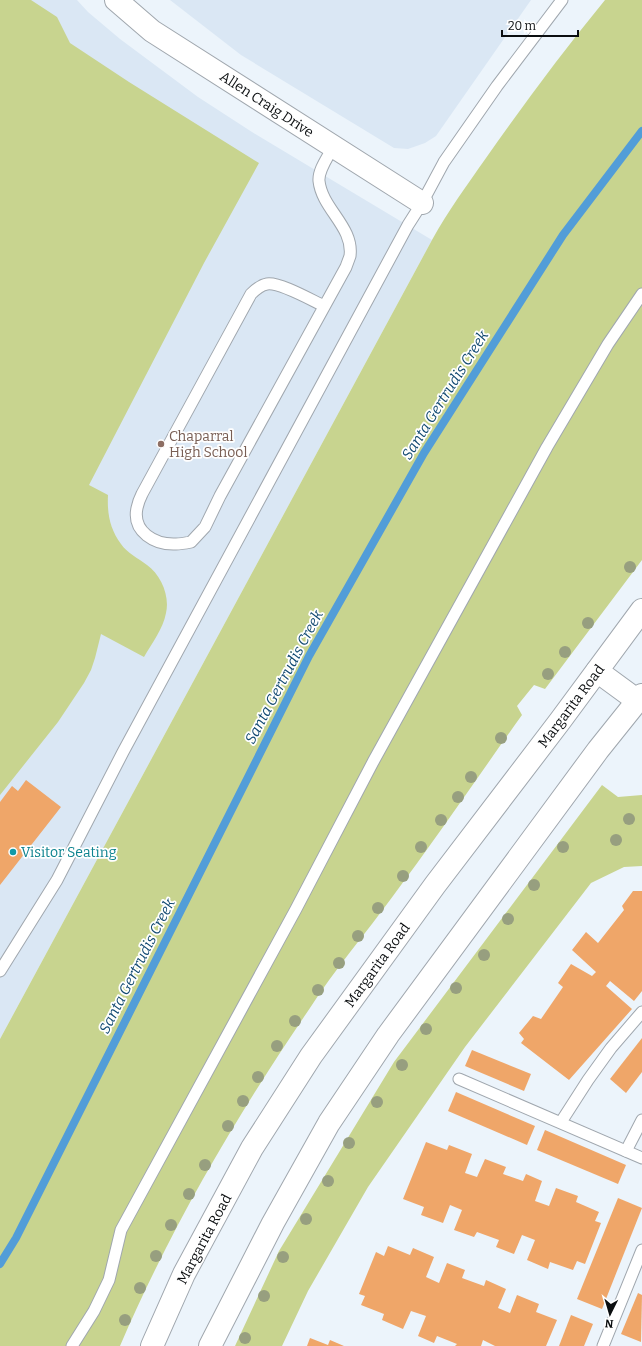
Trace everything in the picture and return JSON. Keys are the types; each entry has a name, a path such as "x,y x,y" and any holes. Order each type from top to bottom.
{"main road":[{"name":"Allen Craig Drive","path":"116,0 152,31 422,203"},
{"name":"Margarita Road","path":"152,1346 184,1274 252,1148 307,1063 435,885 642,610"},
{"path":"210,1346 273,1223 329,1123 371,1060 591,761 641,702 597,671"}],"lane":[{"path":"0,970 57,880 123,752 404,232 422,203 444,162 497,86 562,0"},
{"path":"324,306 278,285 268,284 257,288 251,294 142,494 137,509 136,519 140,530 150,538 174,544 191,542 204,527 346,268 350,256 349,243 344,230 326,202 319,181 320,173 333,147"},
{"path":"72,1346 94,1311 109,1280 121,1230 296,909 373,762 547,447 608,344 642,294"},
{"path":"560,1122 611,1048 642,1012"},
{"path":"459,1078 642,1158"},
{"path":"626,1151 642,1120"},
{"path":"603,1346 642,1250"}],"shaded area":[{"name":"Chaparral High School","path":"0,0 77,0 88,12 120,39 198,97 252,132 432,240 0,1039"},
{"path":"170,0 531,0 436,136 425,143 408,149 394,148 241,55"}],"green space":[{"path":"0,0 31,0 57,17 70,43 129,82 259,163 204,263 89,485 108,495 110,521 114,533 123,547 152,569 160,580 167,600 165,619 157,636 144,657 101,634 91,670 84,683 58,722 0,795"},
{"path":"605,0 642,0 642,560 545,689 534,685 517,706 522,715 410,873 330,979 283,1048 231,1131 183,1215 120,1346 0,1346 0,1039 438,229 451,208 515,118 559,58"},
{"path":"602,785 618,797 642,795 642,866 624,867 591,883 465,1047 368,1187 308,1291 282,1346 235,1346 279,1251 394,1062"}],"building":[{"name":"Visitor Seating","path":"26,780 61,807 0,885 0,802 12,786 18,791"},
{"path":"633,891 642,891 642,991 634,1001 610,981 606,986 632,1009 569,1080 521,1043 524,1039 519,1033 533,1016 541,1019 563,987 558,983 571,964 592,976 596,972 572,950 586,932 598,943 624,910 622,906"},
{"path":"642,1038 642,1072 626,1093 610,1079"},
{"path":"472,1050 531,1074 524,1091 465,1066"},
{"path":"456,1092 535,1126 527,1145 448,1111"},
{"path":"545,1130 626,1165 618,1184 537,1150"},
{"path":"426,1142 447,1150 449,1145 472,1154 465,1173 477,1177 485,1159 506,1167 503,1174 523,1181 526,1174 542,1181 535,1201 549,1206 556,1188 578,1196 576,1202 599,1212 595,1221 601,1223 585,1264 577,1261 573,1270 550,1262 548,1269 527,1260 535,1240 522,1235 514,1254 496,1247 499,1240 477,1232 474,1237 454,1230 462,1210 450,1205 443,1223 421,1215 424,1207 403,1199"},
{"path":"618,1198 642,1208 602,1309 577,1299"},
{"path":"388,1246 410,1255 413,1248 434,1257 426,1277 439,1283 447,1263 465,1270 462,1278 484,1286 486,1280 506,1289 498,1308 510,1313 517,1295 539,1304 536,1312 557,1320 546,1346 495,1346 483,1340 481,1346 455,1346 457,1344 437,1336 434,1343 418,1336 426,1316 411,1311 403,1329 382,1320 384,1314 361,1305 365,1296 359,1294 376,1252 384,1256"},
{"path":"638,1293 642,1295 641,1342 621,1334"},
{"path":"571,1315 593,1324 584,1346 559,1346"},
{"path":"310,1338 328,1345 330,1340 344,1346 307,1346"}],"waterway":[{"name":"Santa Gertrudis Creek","path":"0,1264 16,1238 309,656 424,453 563,235 642,131"}],"place":[{"name":"Chaparral High School","path":"161,444"},
{"name":"Visitor Seating","path":"13,852"}]}
